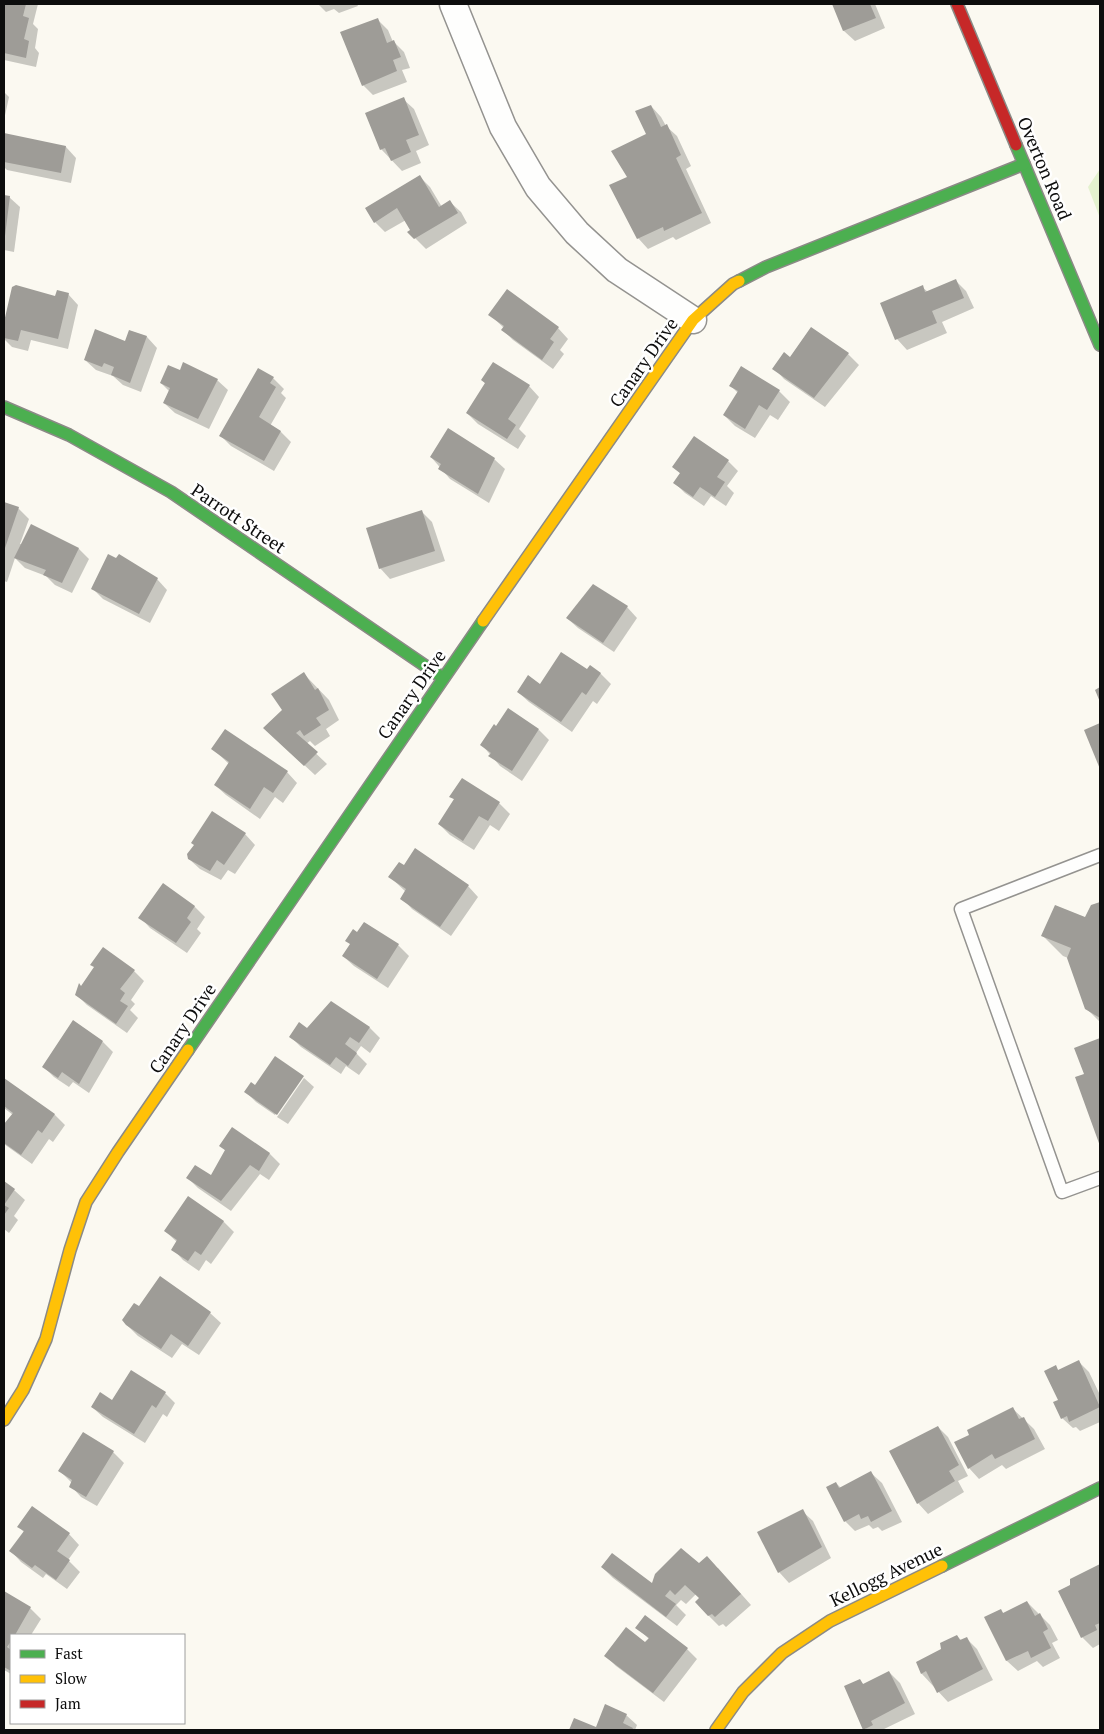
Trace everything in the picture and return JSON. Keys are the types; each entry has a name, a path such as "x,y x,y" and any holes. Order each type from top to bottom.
{"street":[{"path":"454,4 503,127 538,187 577,233 617,270 693,320"},
{"name":"Overton Road","path":"957,4 1100,345"},
{"name":"Canary Drive","path":"4,1420 22,1390 46,1339 70,1250 86,1202 129,1136 443,678 693,320 733,284 766,267 1024,164"},
{"name":"Parrott Street","path":"4,407 69,435 171,492 443,678"},
{"name":"Kellogg Avenue","path":"716,1730 743,1692 782,1653 830,1622 1100,1488"}],"lane":[{"path":"1100,855 961,909 1062,1192 1100,1178"}],"green space":[{"path":"1100,169 1100,218 1088,187"}],"building":[{"path":"4,4 26,4 23,16 29,18 24,39 29,41 26,58 4,53"},
{"path":"832,4 870,4 876,18 843,31"},
{"path":"378,18 387,43 394,40 401,57 393,60 397,71 362,86 340,32"},
{"path":"404,97 419,135 406,140 411,152 391,161 385,148 380,150 365,113"},
{"path":"651,105 661,127 667,124 681,155 676,158 702,213 664,231 663,227 637,239 609,185 627,177 611,151 646,134 635,111"},
{"path":"4,133 66,146 61,173 4,162"},
{"path":"420,175 439,207 450,200 458,213 414,239 407,232 410,230 397,208 374,223 365,208"},
{"path":"4,195 10,196 5,236 4,236"},
{"path":"956,279 964,298 932,311 937,323 895,340 880,303 923,285 925,292"},
{"path":"16,285 55,296 57,290 69,293 58,339 21,330 18,341 4,338 4,322 12,287"},
{"path":"507,289 559,327 550,339 554,342 542,360 501,330 504,326 488,315"},
{"path":"811,327 849,353 814,398 772,369 784,352 790,357"},
{"path":"95,329 125,341 129,330 147,336 130,383 111,375 114,367 104,363 102,367 84,360"},
{"path":"183,362 218,379 198,419 163,403 170,388 160,383 168,365 180,370"},
{"path":"493,362 530,385 508,419 516,425 507,439 466,413 485,383 481,380"},
{"path":"741,366 780,390 767,410 759,405 745,429 723,415 738,391 729,386"},
{"path":"258,368 274,377 270,383 276,387 259,417 281,431 264,461 219,436"},
{"path":"448,428 495,458 478,494 438,469 441,464 430,457"},
{"path":"694,436 729,460 717,477 725,482 715,497 700,487 693,497 673,483 680,473 672,467"},
{"path":"4,502 19,507 4,551"},
{"path":"422,510 435,551 379,569 366,528"},
{"path":"31,524 79,548 62,583 43,575 46,570 14,558"},
{"path":"108,554 116,558 119,554 158,578 139,614 91,589"},
{"path":"593,584 628,606 603,643 566,618"},
{"path":"561,652 587,669 590,665 601,673 586,695 582,692 561,722 517,692 528,675 540,684"},
{"path":"304,672 315,690 318,688 329,710 316,718 321,725 304,736 300,730 296,733 318,752 304,766 263,728 282,710 271,694"},
{"path":"1100,687 1100,702 1095,690"},
{"path":"508,708 539,729 512,771 488,756 491,753 480,745 494,724 496,726"},
{"path":"1100,723 1100,769 1084,730"},
{"path":"225,729 288,771 273,793 264,787 250,809 214,785 229,762 211,749"},
{"path":"462,778 500,802 488,821 479,816 463,841 438,824 454,799 449,797"},
{"path":"212,811 246,833 224,865 217,860 210,871 188,859 187,854 194,845 191,843"},
{"path":"415,848 469,885 440,927 400,899 406,889 388,877 399,862 404,865"},
{"path":"163,883 195,906 187,918 191,922 176,943 138,918"},
{"path":"1100,902 1100,1018 1085,1009 1067,958 1071,948 1041,936 1055,905 1085,917 1091,905"},
{"path":"364,922 399,944 377,979 342,956 350,944 345,941 353,929 357,932"},
{"path":"103,947 135,970 120,989 125,993 120,1001 128,1006 116,1024 75,995 79,983 81,986 94,967 90,965"},
{"path":"331,1001 370,1027 359,1043 350,1037 345,1044 357,1053 348,1066 336,1057 330,1065 289,1037 299,1022 307,1028"},
{"path":"73,1020 103,1041 79,1084 62,1072 58,1078 42,1067"},
{"path":"1100,1038 1100,1146 1075,1077 1084,1074 1074,1048"},
{"path":"275,1056 304,1076 277,1115 244,1092 251,1082 255,1085"},
{"path":"4,1078 55,1114 42,1133 38,1130 21,1155 4,1143 4,1124 13,1113 4,1106"},
{"path":"232,1127 270,1153 259,1171 250,1165 221,1201 186,1178 195,1165 211,1175 225,1150 219,1146"},
{"path":"4,1181 15,1189 4,1205"},
{"path":"188,1196 224,1221 201,1255 195,1251 188,1261 171,1250 177,1240 164,1231"},
{"path":"4,1205 9,1208 4,1215"},
{"path":"160,1276 211,1312 188,1346 171,1334 161,1349 126,1325 122,1320 134,1303 139,1306"},
{"path":"1079,1360 1100,1407 1069,1422 1067,1416 1061,1419 1053,1402 1058,1400 1044,1371 1056,1365 1058,1370"},
{"path":"131,1370 166,1392 156,1408 152,1405 134,1434 91,1407 100,1392 112,1400"},
{"path":"1013,1407 1019,1419 1024,1417 1035,1439 995,1459 992,1454 968,1469 954,1442 969,1435 967,1430"},
{"path":"938,1426 959,1465 949,1471 955,1481 917,1504 889,1451"},
{"path":"83,1432 114,1451 86,1497 69,1487 72,1480 58,1471"},
{"path":"871,1471 892,1511 871,1522 868,1516 861,1519 859,1514 844,1522 826,1487 836,1482 839,1488"},
{"path":"32,1506 70,1533 57,1551 70,1560 56,1580 35,1565 32,1568 9,1551 24,1531 17,1527"},
{"path":"803,1509 822,1547 778,1573 757,1532"},
{"path":"681,1548 699,1563 707,1556 741,1594 715,1617 712,1614 708,1616 695,1602 699,1598 685,1585 675,1595 670,1590 665,1596 676,1604 666,1617 601,1567 612,1553 652,1583 655,1574"},
{"path":"1100,1564 1100,1623 1095,1625 1097,1630 1081,1638 1058,1591 1070,1585 1070,1579"},
{"path":"4,1591 31,1607 16,1634 10,1634 10,1642 7,1647 10,1649 10,1670 4,1667"},
{"path":"1027,1601 1035,1616 1040,1613 1048,1629 1043,1632 1051,1648 1031,1658 1028,1651 1006,1661 984,1617 1001,1609 1003,1613"},
{"path":"645,1615 688,1648 653,1693 604,1656 626,1627 645,1642 649,1638 635,1628"},
{"path":"957,1635 960,1640 967,1637 983,1669 937,1693 926,1671 921,1674 916,1662 941,1649 940,1643"},
{"path":"889,1671 905,1703 871,1721 873,1725 863,1730 844,1686 860,1679 863,1684"},
{"path":"605,1704 627,1714 623,1723 633,1728 632,1730 569,1730 574,1718 596,1727"}],"traffic: fast":[{"path":"1016,145 1100,345"},
{"path":"739,281 766,267 1024,164"},
{"path":"4,407 69,435 171,492 443,678"},
{"path":"188,1050 483,621"},
{"path":"942,1566 1100,1488"}],"traffic: slow":[{"path":"483,621 693,320 733,284 739,281"},
{"path":"4,1420 23,1390 46,1339 70,1250 86,1202 188,1050"},
{"path":"716,1730 743,1692 782,1653 830,1621 942,1566"}],"traffic: jam":[{"path":"957,4 1016,145"}]}
